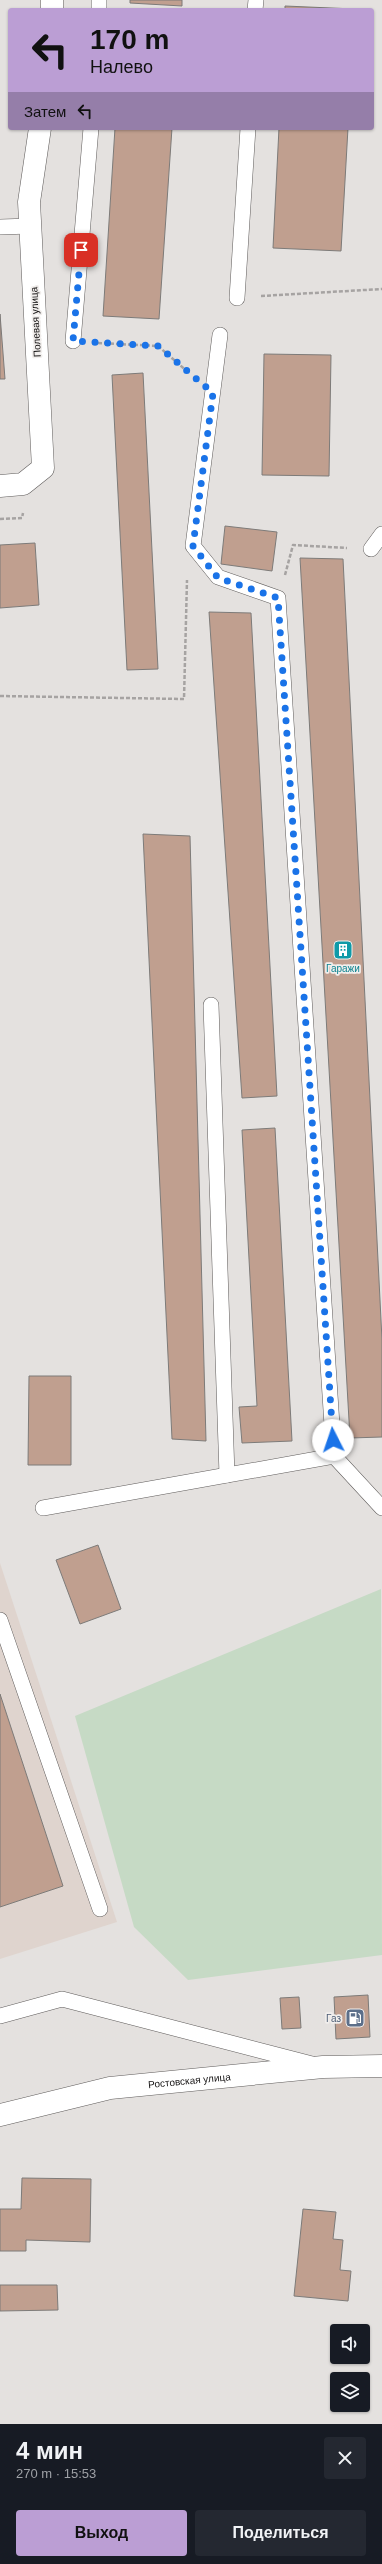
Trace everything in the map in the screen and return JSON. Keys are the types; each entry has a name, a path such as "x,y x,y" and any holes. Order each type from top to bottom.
{"street":[{"name":"Полевая улица","path":"0,486 23,484 43,468 30,202 40,130"},
{"name":"Ростовская улица","path":"0,2115 110,2088 323,2067 382,2066"}],"lane":[{"path":"73,341 91,130"},
{"path":"237,298 248,130"},
{"path":"0,227 31,226"},
{"path":"220,335 193,546 218,578 278,598 334,1456 382,1508"},
{"path":"371,549 382,534"},
{"path":"211,1005 227,1475"},
{"path":"43,1508 334,1456"},
{"path":"0,1620 100,1909"},
{"path":"0,2016 62,1999 323,2067"}],"path":[{"path":"237,298 382,289"},
{"path":"73,341 158,346 213,393"},
{"path":"278,598 293,545 371,549"},
{"path":"0,696 184,699 187,580 218,578"}],"shaded area":[{"path":"0,1563 117,1922 0,1959"}],"green space":[{"path":"381,1589 382,1955 188,1980 134,1927 75,1716"}],"building":[{"path":"130,0 182,0 182,6 130,3"},
{"path":"285,6 331,8 285,8"},
{"path":"115,130 172,130 159,319 103,316"},
{"path":"279,130 348,130 341,251 273,248"},
{"path":"0,314 5,379 0,379"},
{"path":"264,354 331,355 329,476 262,475"},
{"path":"143,373 158,669 127,670 112,375"},
{"path":"225,526 277,532 272,571 221,564"},
{"path":"35,543 39,605 0,608 0,545"},
{"name":"Гаражи","path":"300,558 343,559 382,1340 382,1437 350,1438"},
{"path":"209,612 251,613 277,1096 242,1098"},
{"path":"143,834 190,836 206,1441 172,1439"},
{"path":"275,1128 292,1441 242,1443 239,1407 257,1406 242,1130"},
{"path":"29,1376 71,1376 71,1465 28,1465"},
{"path":"98,1545 121,1609 80,1624 56,1560"},
{"path":"0,1694 63,1886 0,1907"},
{"path":"368,1995 370,2037 336,2039 334,1997"},
{"path":"299,1997 301,2028 282,2029 280,1998"},
{"path":"22,2178 91,2179 90,2242 26,2240 26,2251 0,2251 0,2209 21,2209"},
{"path":"303,2209 336,2212 333,2239 343,2240 340,2270 351,2271 348,2301 294,2296"},
{"path":"0,2285 57,2285 58,2310 0,2311"}],"place":[{"name":"Гаражи","path":"343,950"},
{"name":"Газ","path":"355,2018"}],"route":[{"path":"81,250 73,341 158,346 213,393 193,546 218,578 278,598 333,1440"}]}
